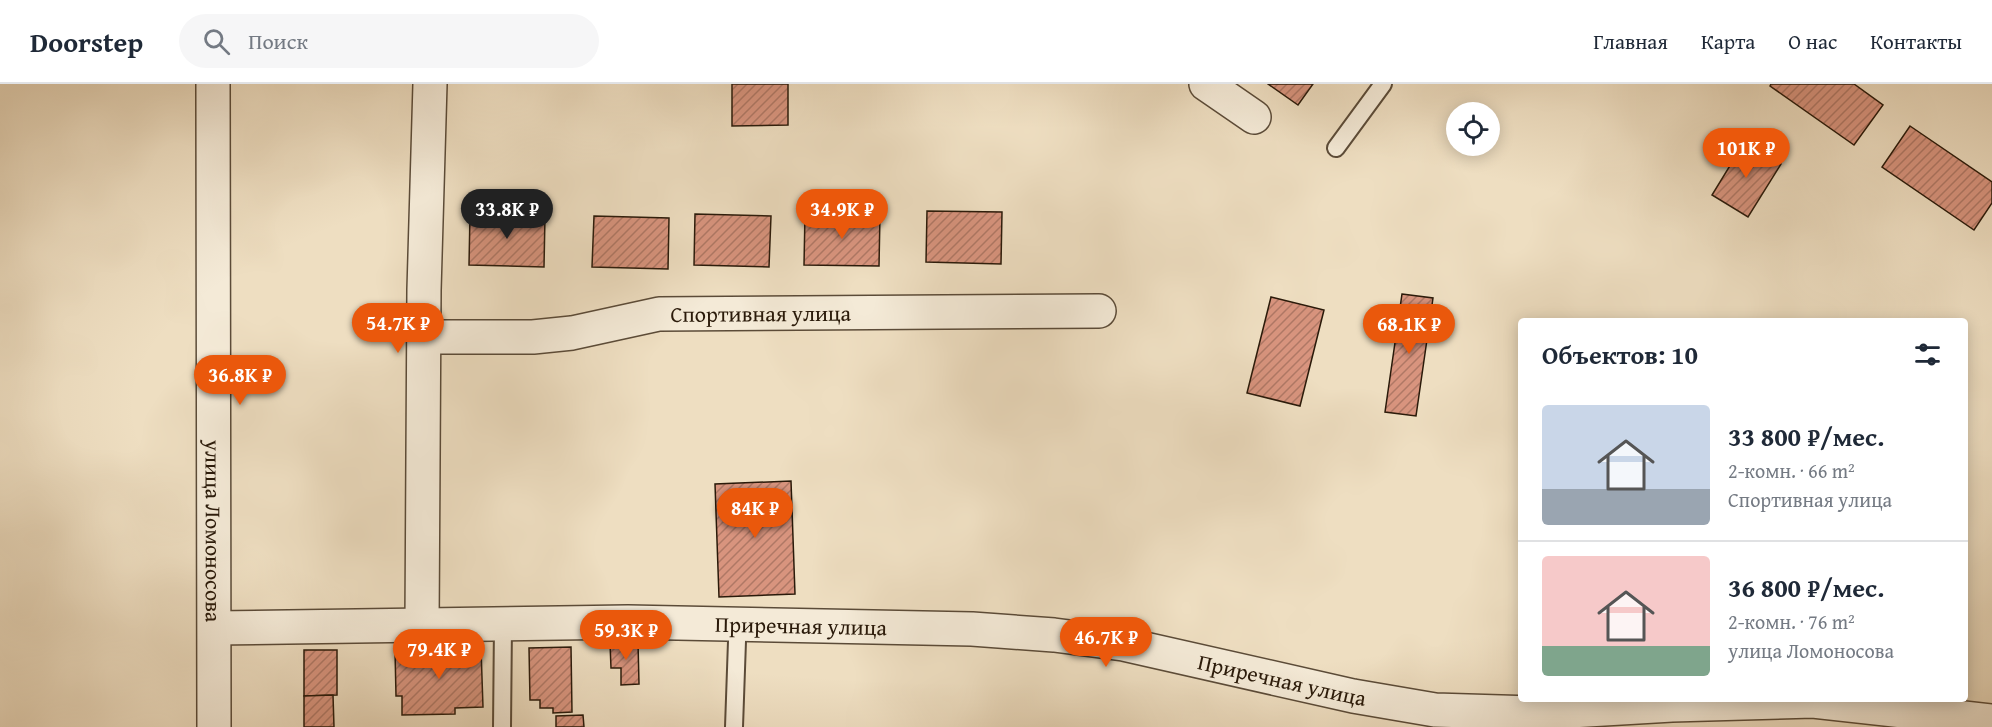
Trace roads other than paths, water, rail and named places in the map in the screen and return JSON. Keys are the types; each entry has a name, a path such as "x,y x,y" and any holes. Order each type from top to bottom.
{"street":[{"name":"улица Ломоносова","path":"213,84 214,727"},
{"path":"422,625 424,337 430,84"},
{"path":"1209,85 1254,117"},
{"name":"Спортивная улица","path":"424,337 533,337 562,334 659,314 1100,311"},
{"name":"Приречная улица","path":"215,628 628,622 972,629 1054,635 1123,644 1353,696 1435,710 1537,713 1672,705 1778,702"},
{"name":"Приречная улица","path":"1822,702 1992,721"}],"lane":[{"path":"1336,148 1383,84"},
{"path":"502,727 503,624"},
{"path":"734,727 736,641"}]}
